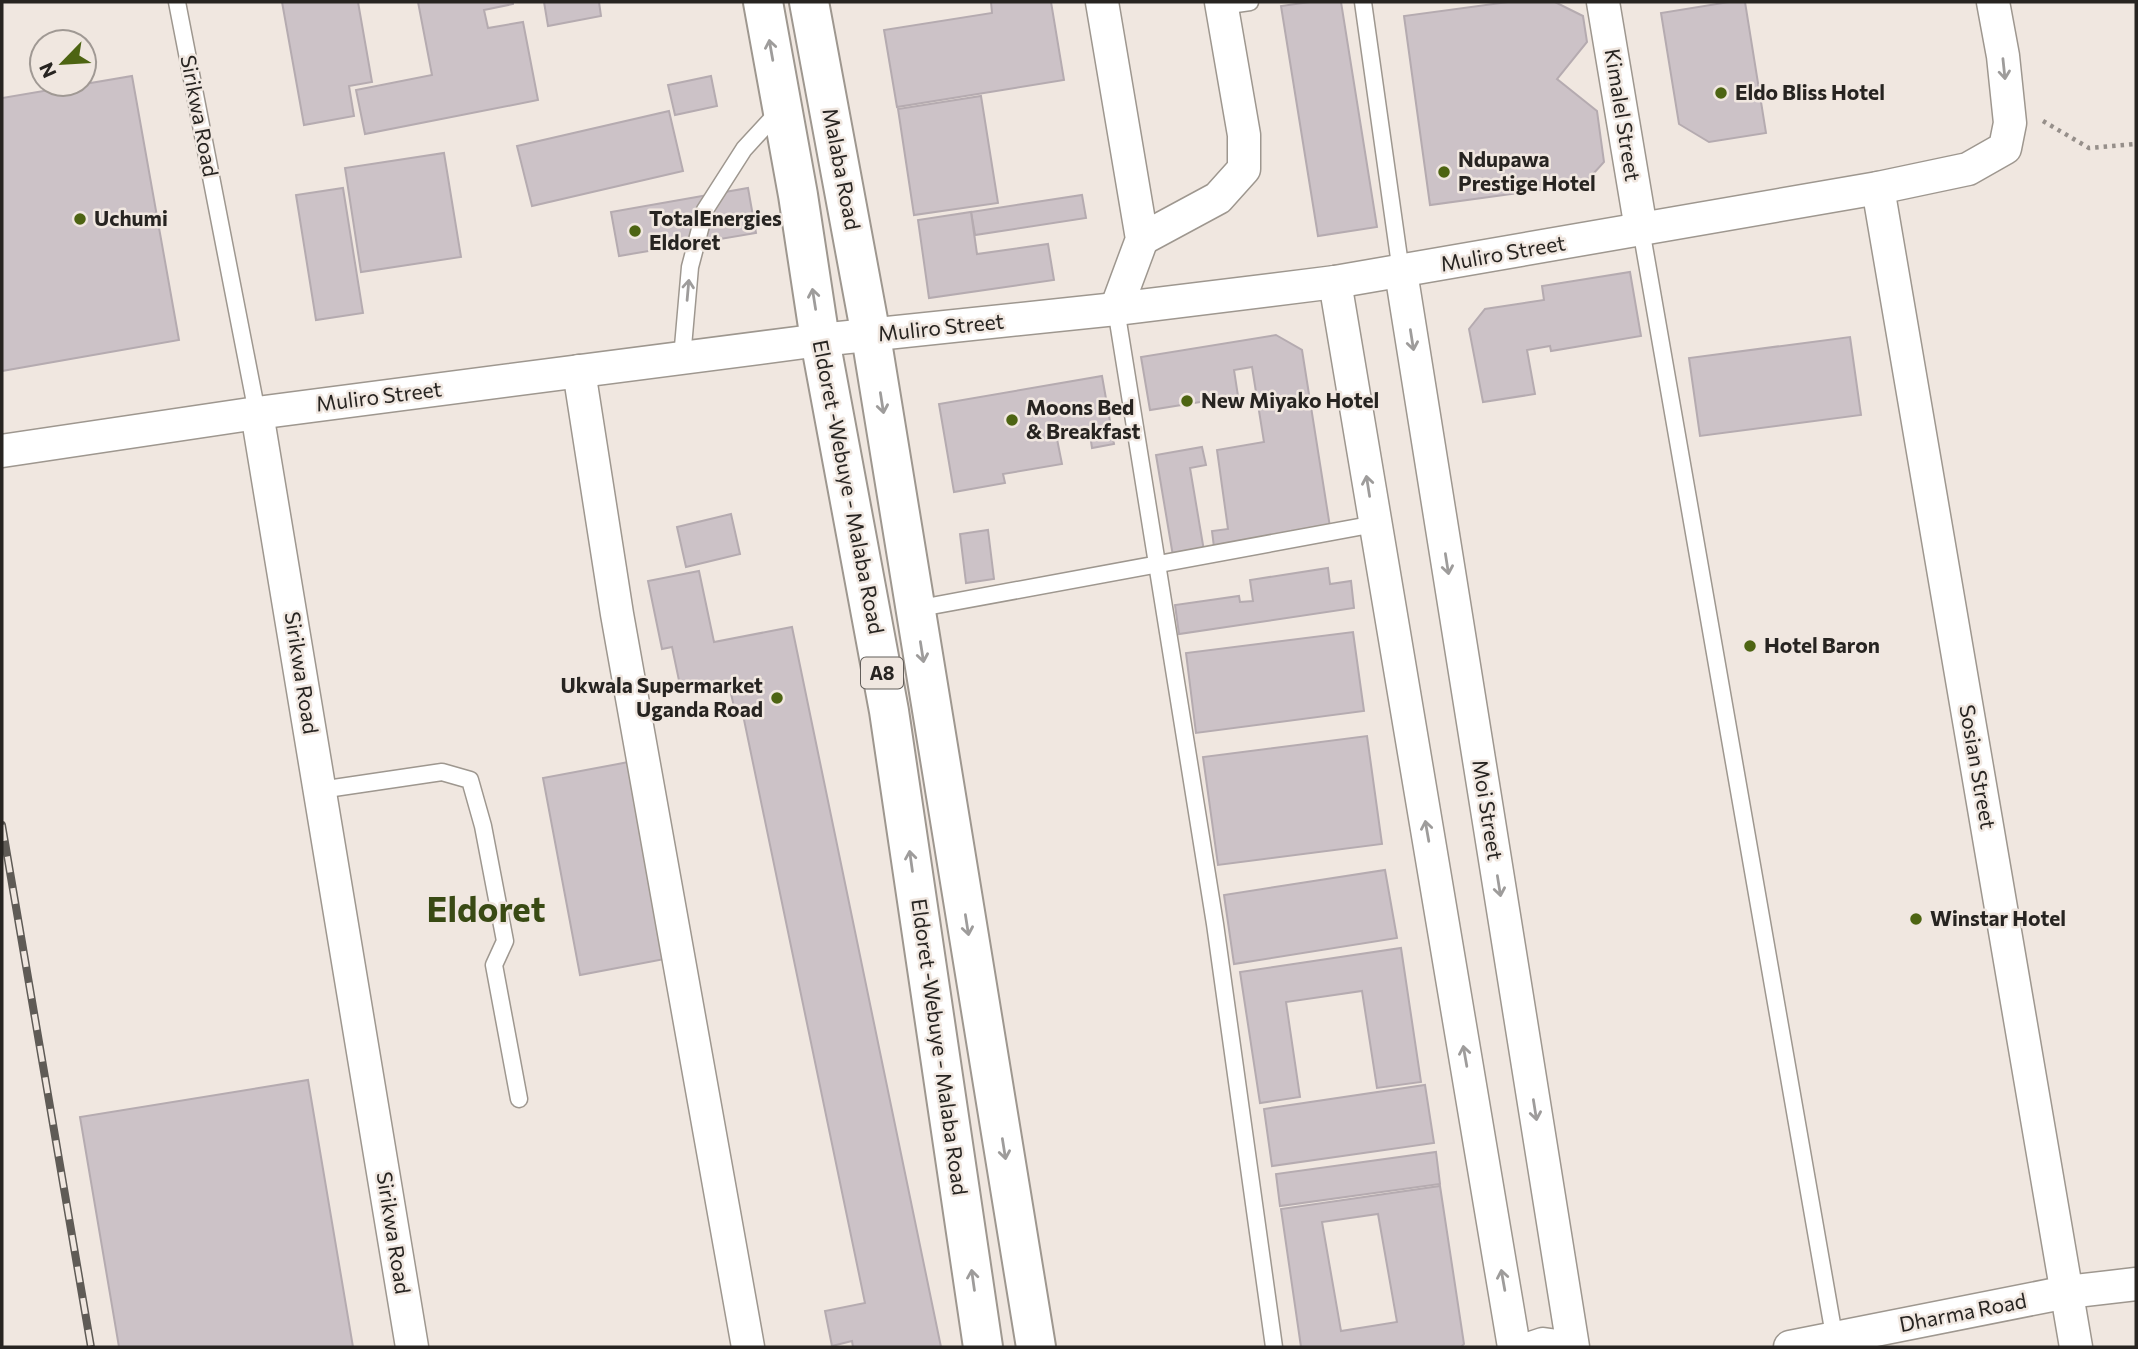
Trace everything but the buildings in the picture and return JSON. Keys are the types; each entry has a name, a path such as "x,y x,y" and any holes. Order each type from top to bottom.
{"highway":[{"name":"Eldoret -Webuye - Malaba Road","path":"763,2 820,340 889,710 983,1347"},
{"name":"Malaba Road","path":"809,2 871,336"},
{"name":"Eldoret -Webuye - Malaba Road","path":"871,336 1036,1347"}],"street":[{"path":"1102,2 1142,239 1116,309"},
{"name":"Kimalel Street","path":"1603,2 1641,229"},
{"path":"1993,2 2008,100"},
{"path":"1142,239 1218,198 1244,169 1244,135 1231,3"},
{"name":"Muliro Street","path":"2,451 257,413 820,340 1116,309 1401,272 1878,188 1968,169 2005,148 2010,123 2008,100"},
{"name":"Sosian Street","path":"1878,188 2076,1347"},
{"name":"Moi Street","path":"1401,272 1573,1347"},
{"path":"1335,282 1514,1347"},
{"path":"579,371 617,614 748,1347"},
{"name":"Sirikwa Road","path":"257,413 412,1347"},
{"name":"Dharma Road","path":"1790,1347 1836,1343 2067,1292 2136,1284"},
{"path":"1534,1347 1543,1344 1565,1347"}],"lane":[{"name":"Sirikwa Road","path":"177,2 257,413"},
{"path":"1363,2 1401,272"},
{"path":"682,358 690,267 705,210 744,149 782,109"},
{"path":"1641,229 1836,1343"},
{"path":"1116,309 1215,924 1274,1347"},
{"path":"915,609 1374,524"},
{"path":"320,790 442,772 470,780 483,826 505,941 494,965 519,1099"}],"path":[{"path":"2008,100 2089,148 2136,144"}],"railway":[{"path":"2,825 91,1347"}],"place":[{"name":"Eldo Bliss Hotel","path":"1721,93"},
{"name":"Ndupawa Prestige Hotel","path":"1444,172"},
{"name":"Uchumi","path":"80,219"},
{"name":"TotalEnergies Eldoret","path":"635,231"},
{"name":"New Miyako Hotel","path":"1187,401"},
{"name":"Moons Bed & Breakfast","path":"1012,420"},
{"name":"Hotel Baron","path":"1750,646"},
{"name":"Ukwala Supermarket Uganda Road","path":"777,698"},
{"name":"Winstar Hotel","path":"1916,919"}],"district":[{"name":"Eldoret","path":"486,910"}]}
